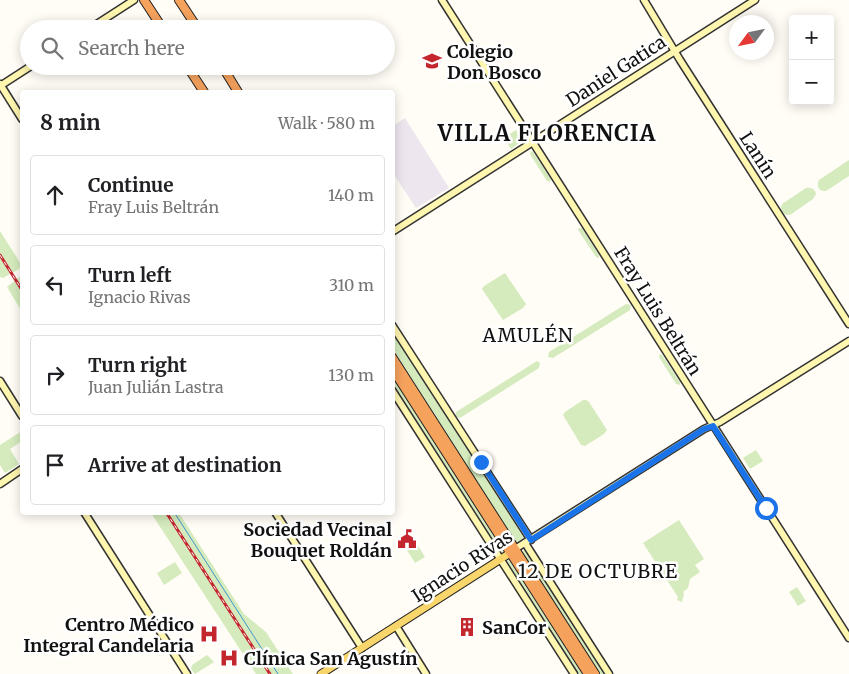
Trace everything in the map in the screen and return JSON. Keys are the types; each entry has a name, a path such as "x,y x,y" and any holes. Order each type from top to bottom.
{"highway":[{"path":"144,0 157,20"},
{"path":"179,0 192,20"},
{"path":"193,75 203,90"},
{"path":"228,75 237,90"},
{"path":"395,362 588,674"},
{"path":"395,373 595,674"}],"main road":[{"name":"Ignacio Rivas","path":"321,674 513,551"}],"street":[{"path":"103,20 134,0"},
{"name":"Fray Luis Beltrán","path":"442,0 849,638"},
{"name":"Lanín","path":"644,0 849,324"},
{"name":"Daniel Gatica","path":"395,230 755,0"},
{"path":"20,73 0,85 20,116"},
{"path":"395,330 609,674"},
{"name":"Ignacio Rivas","path":"513,551 704,429 713,426 849,341"},
{"path":"0,381 20,413"},
{"path":"395,395 574,674"},
{"path":"0,484 20,470"},
{"path":"86,515 187,674"},
{"path":"277,515 362,648"},
{"path":"396,626 426,674"}],"shaded area":[{"path":"405,118 449,188 416,208 395,176 395,125"}],"green space":[{"path":"516,130 521,138 519,143 511,149 504,138"},
{"path":"531,151 551,179 550,182 547,181 530,154"},
{"path":"849,160 849,176 826,191 820,190 819,180"},
{"path":"806,188 811,188 815,191 816,194 813,199 790,215 784,214 781,210 782,204"},
{"path":"582,228 599,258 596,257 578,230"},
{"path":"0,231 20,262 20,266 19,269 3,278 0,277"},
{"path":"505,273 526,304 523,308 503,320 482,289"},
{"path":"20,277 20,309 7,287"},
{"path":"626,304 631,305 630,310 553,358 548,357 549,352"},
{"path":"395,336 524,533 524,538 514,542 395,352"},
{"path":"660,354 680,382 680,385 676,384 659,357"},
{"path":"537,361 540,363 539,368 460,418 455,417 456,412"},
{"path":"395,381 504,549 502,553 498,551 395,389"},
{"path":"583,400 589,402 607,430 585,446 581,445 563,415"},
{"path":"20,432 20,442 10,449 19,464 5,473 0,465 0,445"},
{"path":"756,450 763,461 750,469 743,458"},
{"path":"152,515 180,515 244,614 266,632 293,674 256,674"},
{"path":"679,520 704,559 695,565 700,572 690,579 688,588 683,592 682,602 677,600 678,597 643,543"},
{"path":"415,541 425,557 415,563 405,547"},
{"path":"525,550 527,550 606,674 600,674 523,555"},
{"path":"508,560 511,560 517,569 583,674 577,674 507,564"},
{"path":"175,562 182,573 164,585 157,573"},
{"path":"797,587 806,601 798,606 789,592"},
{"path":"207,655 214,662 195,674 191,669 192,665"}],"waterway":[{"path":"176,515 278,674"}],"railway":[{"path":"0,255 20,287"},
{"path":"168,515 270,674"}],"place":[{"name":"Colegio Don Bosco","path":"432,61"},
{"name":"Sociedad Vecinal Bouquet Roldán","path":"407,539"},
{"name":"SanCor","path":"467,627"},
{"name":"Centro Médico Integral Candelaria","path":"209,634"},
{"name":"Clínica San Agustín","path":"229,658"}],"district":[{"name":"VILLA FLORENCIA","path":"547,133"},
{"name":"AMULÉN","path":"528,335"},
{"name":"12 DE OCTUBRE","path":"598,571"}],"route":[{"path":"481,462 531,540 704,429 713,426 766,508"}]}
